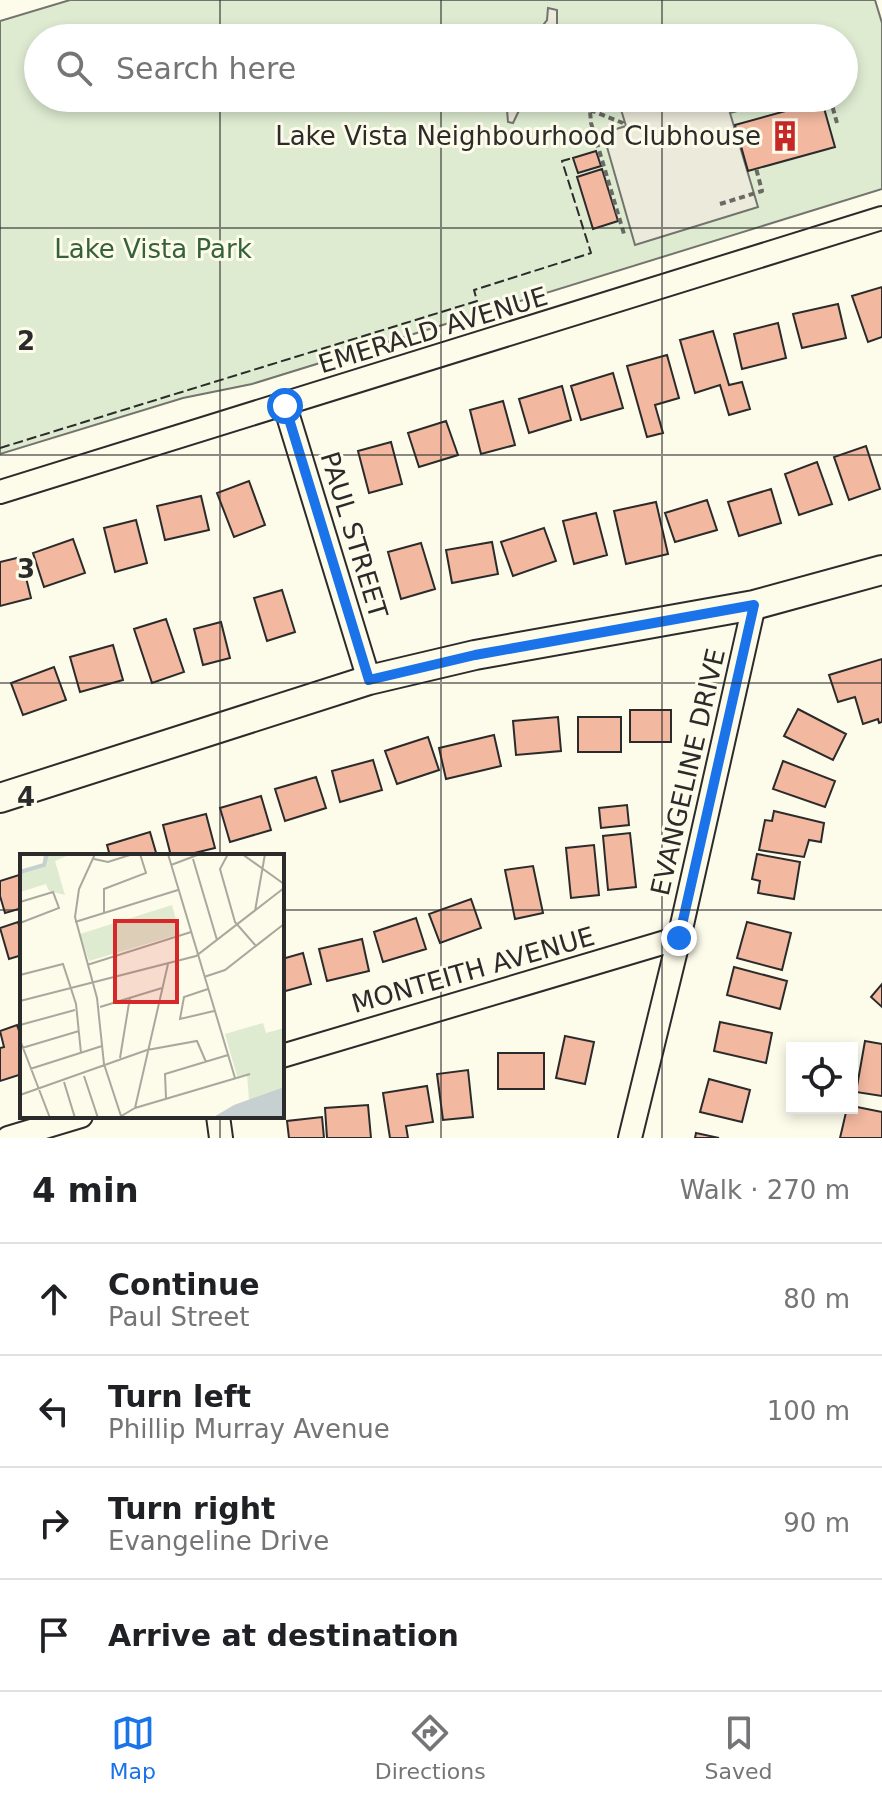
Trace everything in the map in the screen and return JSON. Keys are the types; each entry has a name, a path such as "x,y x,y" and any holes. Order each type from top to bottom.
{"street":[{"name":"EMERALD AVENUE","path":"0,492 285,406 882,218"},
{"name":"PAUL STREET","path":"285,406 369,680"},
{"path":"0,798 369,680 475,655 754,605 882,570"},
{"name":"EVANGELINE DRIVE","path":"630,1138 679,938 754,605"},
{"name":"MONTEITH AVENUE","path":"284,1055 679,938"},
{"path":"8,1138 74,1118"},
{"path":"218,1118 221,1138"}],"path":[{"path":"590,112 624,234"},
{"path":"595,112 623,123 629,132"},
{"path":"834,112 837,123"},
{"path":"720,204 762,191 756,168"}],"green space":[{"name":"Lake Vista Park","path":"70,0 875,0 882,23 882,189 252,384 183,398 0,454 0,21"}],"shaded area":[{"path":"548,8 557,10 557,24 544,24"},
{"path":"507,112 518,112 513,123 508,122"},
{"path":"622,112 734,112 730,113 758,207 635,245 603,133 626,126"}],"building":[{"name":"Lake Vista Neighbourhood Clubhouse","path":"782,112 825,112 835,147 748,171 735,125"},
{"path":"596,151 601,166 578,173 573,158"},
{"path":"602,169 618,221 593,229 577,177"},
{"path":"882,287 882,337 868,342 852,296"},
{"path":"838,304 846,338 802,348 793,314"},
{"path":"778,323 786,358 742,369 734,334"},
{"path":"713,331 729,385 742,382 750,409 729,415 720,385 695,393 680,340"},
{"path":"667,355 679,398 655,405 663,433 647,437 627,366"},
{"path":"613,373 623,408 581,420 571,386"},
{"path":"562,386 571,420 529,433 519,399"},
{"path":"503,401 515,445 481,454 470,410"},
{"path":"446,421 458,455 419,467 408,433"},
{"path":"391,442 402,484 369,493 358,451"},
{"path":"866,446 880,489 849,500 834,457"},
{"path":"817,462 832,504 799,515 785,474"},
{"path":"249,481 265,525 234,537 217,493"},
{"path":"771,489 781,523 739,536 728,502"},
{"path":"201,496 209,530 165,540 157,506"},
{"path":"707,500 717,530 675,542 665,513"},
{"path":"656,502 668,554 626,564 614,511"},
{"path":"596,513 607,555 574,564 563,521"},
{"path":"136,520 147,563 115,572 104,528"},
{"path":"544,528 556,561 513,576 501,542"},
{"path":"73,539 85,573 44,587 33,553"},
{"path":"492,542 498,574 452,583 446,550"},
{"path":"421,543 435,589 401,599 388,552"},
{"path":"21,557 31,598 0,606 0,562"},
{"path":"282,590 295,632 267,641 254,598"},
{"path":"166,619 184,672 152,683 134,629"},
{"path":"221,622 230,658 203,665 194,629"},
{"path":"113,645 123,680 80,692 70,657"},
{"path":"882,659 882,722 879,723 878,719 863,724 855,697 838,702 829,675"},
{"path":"54,667 66,700 23,715 11,683"},
{"path":"798,709 846,734 833,760 784,736"},
{"path":"630,710 671,710 671,742 630,742"},
{"path":"558,717 561,751 516,755 513,721"},
{"path":"578,717 621,717 621,752 578,752"},
{"path":"494,735 501,766 446,779 439,748"},
{"path":"428,737 439,770 397,784 385,751"},
{"path":"373,760 382,790 340,802 332,771"},
{"path":"783,761 835,781 825,807 773,789"},
{"path":"316,777 326,808 285,821 275,789"},
{"path":"261,796 271,830 230,842 220,808"},
{"path":"627,805 629,825 601,828 599,808"},
{"path":"774,811 824,823 821,842 809,840 804,857 759,850 765,820 772,821"},
{"path":"206,814 215,848 190,854 170,854 163,825"},
{"path":"150,832 156,854 109,854 107,845"},
{"path":"630,833 636,887 608,890 603,836"},
{"path":"594,845 599,895 571,898 566,848"},
{"path":"757,854 800,862 794,899 758,893 760,881 752,879"},
{"path":"533,866 543,913 515,919 505,870"},
{"path":"20,875 20,909 5,913 0,881"},
{"path":"471,899 481,928 440,943 429,914"},
{"path":"416,918 426,949 383,962 374,932"},
{"path":"18,922 20,956 9,959 0,928"},
{"path":"747,922 791,933 782,970 737,958"},
{"path":"362,939 369,971 327,981 319,949"},
{"path":"303,953 311,984 284,991 284,958"},
{"path":"734,967 787,981 780,1009 727,995"},
{"path":"882,984 882,1007 871,997"},
{"path":"720,1022 772,1033 766,1063 714,1051"},
{"path":"17,1025 20,1033 20,1075 0,1081 0,1048 4,1047 0,1031"},
{"path":"565,1036 594,1042 585,1084 556,1078"},
{"path":"865,1041 882,1044 882,1096 858,1092"},
{"path":"498,1053 544,1053 544,1089 498,1089"},
{"path":"468,1070 473,1117 443,1120 437,1074"},
{"path":"709,1079 750,1090 742,1122 700,1112"},
{"path":"427,1086 433,1122 406,1126 408,1138 390,1138 383,1093"},
{"path":"368,1105 371,1138 327,1138 325,1108"},
{"path":"858,1107 882,1112 882,1138 840,1138 846,1114 858,1114"},
{"path":"322,1117 324,1138 289,1138 287,1121"},
{"path":"696,1133 719,1138 695,1138"}],"fence":[{"path":"0,448 477,301 474,290 591,253 562,161 573,158"}],"place":[{"name":"Lake Vista Neighbourhood Clubhouse","path":"785,136"}],"route":[{"path":"285,406 369,680 475,655 754,605 679,938"}]}
